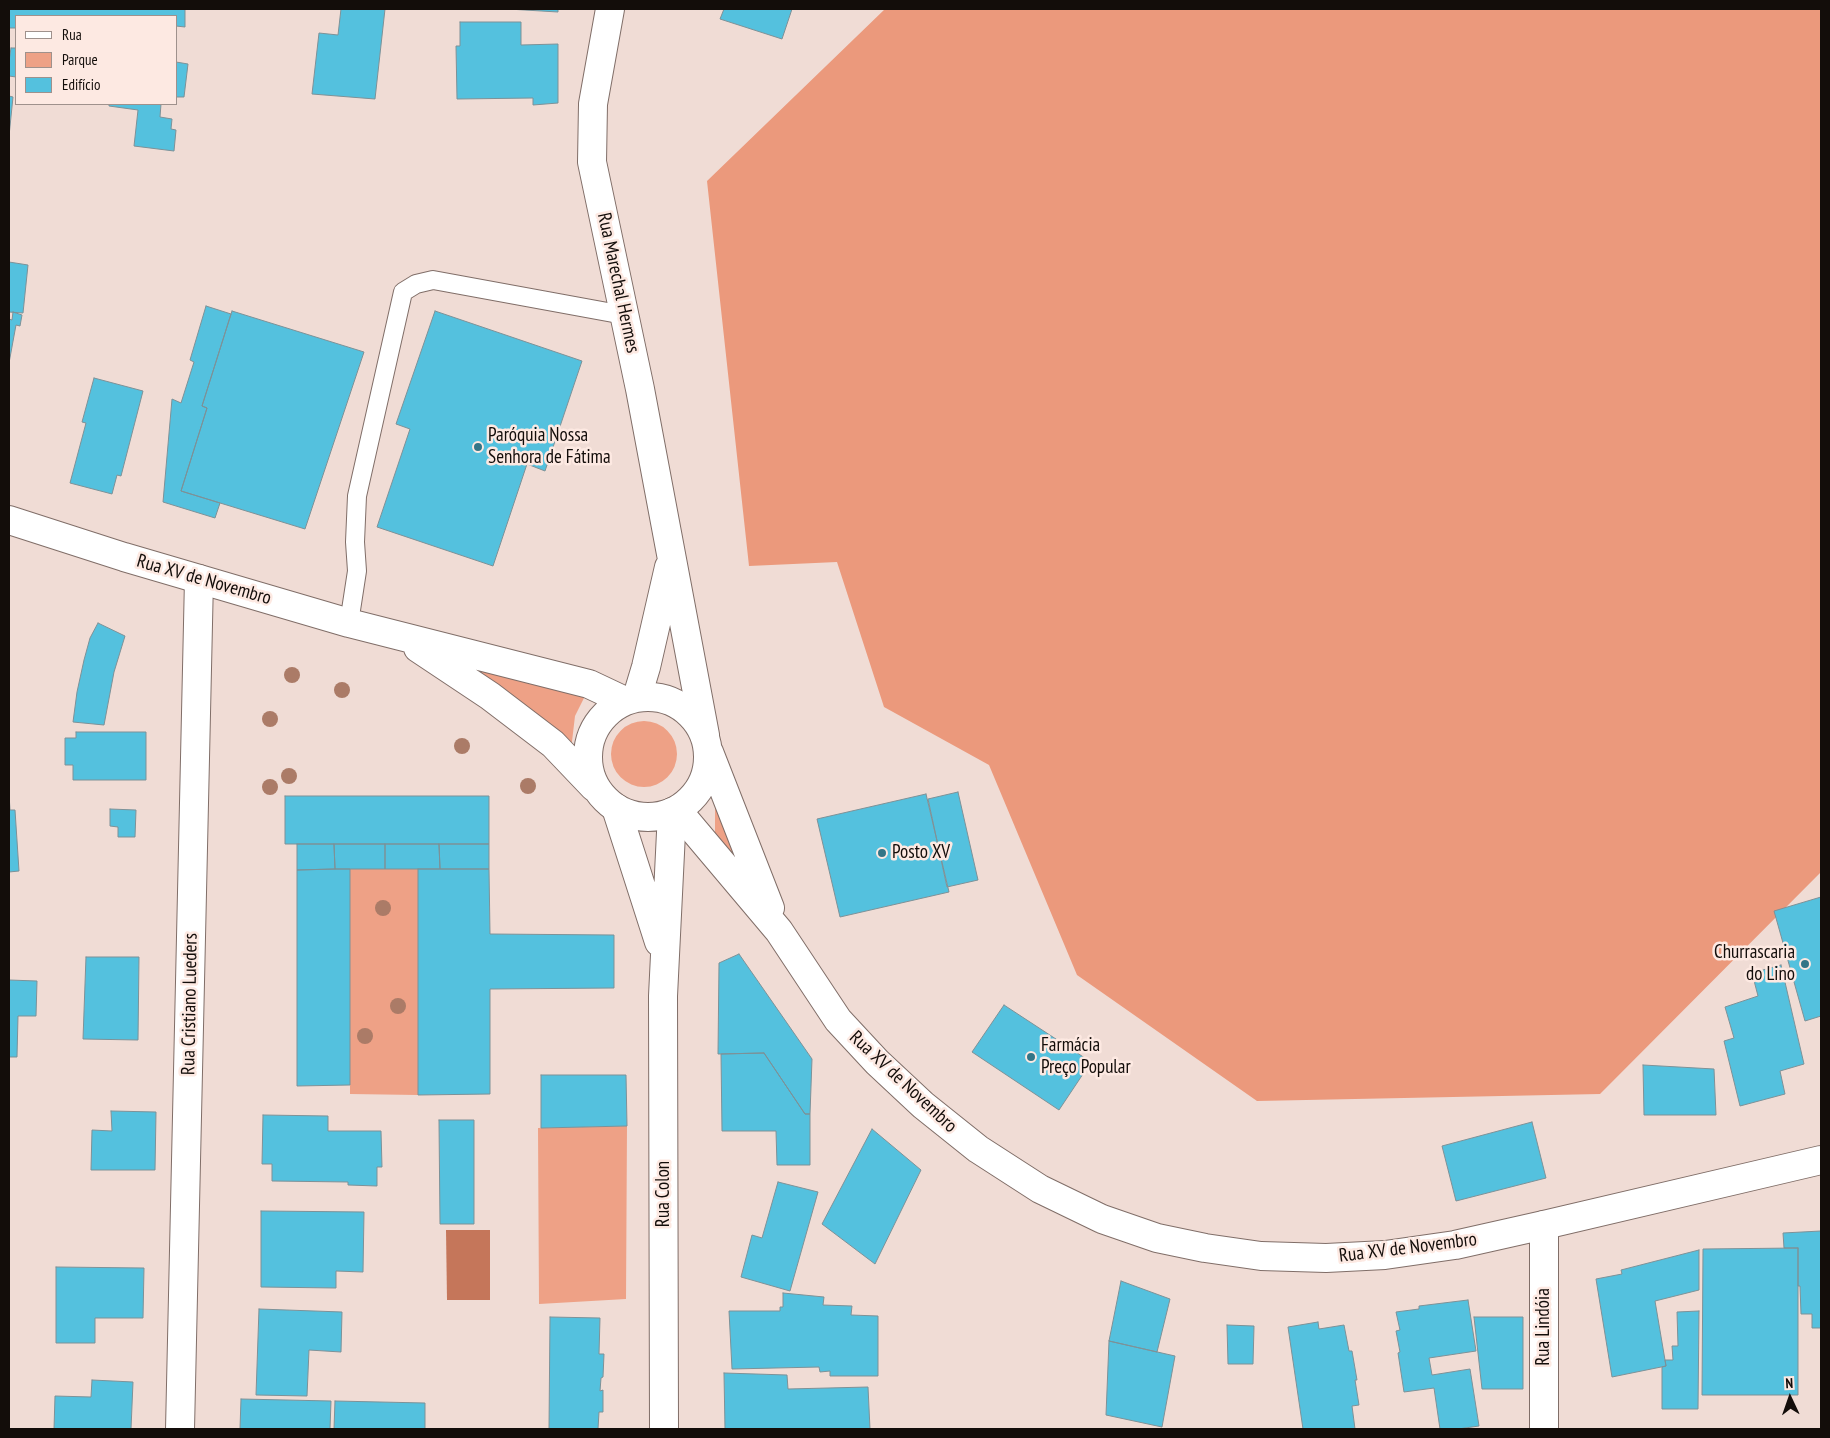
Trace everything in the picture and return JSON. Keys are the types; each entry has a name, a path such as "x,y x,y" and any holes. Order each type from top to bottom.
{"main road":[{"name":"Rua Marechal Hermes","path":"610,9 593,104 592,162 624,315 707,743"},
{"name":"Rua XV de Novembro","path":"9,520 349,623 590,684 631,699"},
{"name":"Rua Marechal Hermes","path":"631,699 646,667 671,556"},
{"name":"Rua Cristiano Lueders","path":"180,1429 199,579"},
{"name":"Rua XV de Novembro","path":"400,636 490,696 553,744 609,802"},
{"path":"649,696 666,699 683,708 696,720 707,743 708,771 700,789 687,804 675,811 652,818 633,815 609,802 592,779 587,759 590,740 599,722 613,708 631,699 649,696"},
{"name":"Rua XV de Novembro","path":"707,743 779,931"},
{"name":"Rua Colon","path":"609,802 664,958"},
{"name":"Rua XV de Novembro","path":"675,811 779,931 838,1020 877,1062 923,1105 978,1149 1032,1184 1102,1220 1157,1238 1204,1248 1261,1256 1326,1258 1386,1255 1446,1246 1544,1226 1821,1160"},
{"name":"Rua Colon","path":"664,1429 664,958 675,811"},
{"name":"Rua Lindóia","path":"1544,1226 1544,1429"}],"lane":[{"path":"349,623 357,571 355,542 357,496 403,292 416,284 433,280 624,315"}],"green space":[{"path":"466,667 587,692 575,716 571,750"},
{"path":"644,721 657,724 667,731 674,741 677,754 674,767 667,777 657,784 644,787 631,784 621,777 614,767 611,754 614,741 621,731 631,724"},
{"path":"716,799 726,834 735,859 715,845"},
{"path":"350,869 418,869 418,1095 350,1094"},
{"path":"627,1126 626,1299 539,1304 538,1128"}],"shaded area":[{"path":"885,9 1821,9 1821,872 1600,1094 1257,1101 1077,975 989,765 884,707 837,562 749,566 707,181"},
{"path":"446,1230 490,1230 490,1300 447,1300"}],"building":[{"path":"9,9 185,9 185,27 178,26 178,15 15,15 15,28 9,28"},
{"path":"341,9 385,9 375,99 312,94 319,33 338,35"},
{"path":"508,9 558,9 558,12"},
{"path":"724,9 792,9 782,39 720,19"},
{"path":"460,22 521,22 521,45 558,44 558,103 533,105 533,98 457,99 456,46 460,46"},
{"path":"11,48 15,48 15,77 9,76"},
{"path":"178,62 188,64 184,97 178,97"},
{"path":"9,96 13,97 9,136"},
{"path":"161,105 160,117 172,119 171,129 176,130 174,151 134,146 138,110 109,106"},
{"path":"9,262 28,265 23,313 9,312"},
{"path":"206,306 231,314 202,406 207,408 181,491 220,503 215,518 163,502 172,399 181,403 194,362 190,360"},
{"path":"232,311 364,352 305,529 181,491 207,408 202,406"},
{"name":"Paróquia Nossa Senhora de Fátima","path":"435,311 582,361 545,471 527,464 493,566 377,527 410,429 396,424"},
{"path":"13,312 22,315 20,326 16,325 9,363 9,319 12,320"},
{"path":"94,378 143,391 121,476 117,475 112,494 70,483 86,423 82,422"},
{"path":"98,623 125,636 114,672 104,725 73,722 84,660 90,638"},
{"path":"76,732 146,732 146,780 73,780 73,765 65,765 65,738 76,738"},
{"path":"958,792 978,880 947,887 928,799"},
{"path":"9,794 10,810 15,810 19,871 9,872"},
{"name":"Posto XV","path":"926,794 949,892 840,917 817,819"},
{"path":"285,796 489,796 489,844 285,844"},
{"path":"110,809 136,810 135,837 118,837 118,827 110,826"},
{"path":"297,844 334,844 335,869 297,870"},
{"path":"334,844 385,844 385,869 335,869"},
{"path":"385,844 439,844 440,869 385,869"},
{"path":"439,844 489,844 489,869 440,869"},
{"path":"350,869 350,1085 297,1086 297,870"},
{"path":"418,869 489,869 490,934 614,935 614,988 490,989 490,1094 418,1095"},
{"name":"Churrascaria do Lino","path":"1821,897 1821,1016 1805,1021 1774,911"},
{"path":"739,954 812,1059 810,1114 805,1114 764,1053 718,1054 719,963"},
{"path":"86,957 139,957 138,1040 83,1039"},
{"path":"1781,965 1804,1064 1780,1071 1785,1094 1740,1106 1724,1041 1734,1038 1725,1007 1758,996 1752,973"},
{"path":"9,980 37,981 36,1016 18,1016 17,1057 9,1057"},
{"name":"Farmácia Preço Popular","path":"1004,1005 1091,1062 1059,1110 972,1052"},
{"path":"764,1053 805,1114 810,1114 810,1165 777,1165 776,1131 722,1131 721,1054"},
{"path":"1643,1065 1714,1069 1716,1115 1644,1115"},
{"path":"541,1075 626,1075 627,1126 541,1128"},
{"path":"111,1111 156,1112 155,1170 91,1170 92,1130 112,1131"},
{"path":"263,1115 328,1116 328,1131 381,1131 382,1167 377,1167 377,1186 348,1185 348,1182 272,1181 272,1164 262,1164"},
{"path":"439,1120 474,1120 474,1224 440,1224"},
{"path":"1532,1122 1546,1178 1456,1201 1442,1146"},
{"path":"872,1129 921,1170 875,1264 822,1224"},
{"path":"778,1182 818,1192 790,1291 741,1277 752,1235 762,1238"},
{"path":"261,1211 364,1212 363,1272 336,1271 336,1288 261,1287"},
{"path":"1821,1231 1821,1328 1812,1328 1812,1314 1801,1314 1800,1286 1798,1286 1798,1248 1784,1248 1783,1233"},
{"path":"1798,1248 1798,1395 1702,1395 1703,1249"},
{"path":"1699,1250 1699,1290 1655,1301 1666,1366 1612,1377 1596,1279 1622,1274 1621,1270"},
{"path":"56,1267 144,1268 143,1318 95,1318 95,1343 56,1343"},
{"path":"1121,1281 1170,1299 1157,1352 1109,1341"},
{"path":"783,1293 824,1297 823,1305 852,1306 851,1315 878,1316 878,1376 830,1376 830,1371 820,1372 819,1367 732,1369 729,1311 780,1311 780,1307 783,1307"},
{"path":"1468,1300 1476,1351 1429,1358 1432,1375 1470,1369 1479,1426 1440,1429 1434,1388 1404,1392 1396,1331 1400,1330 1396,1312 1419,1309 1419,1306"},
{"path":"259,1309 342,1312 341,1352 309,1350 307,1396 256,1395"},
{"path":"1699,1311 1698,1409 1662,1409 1662,1367 1666,1366 1665,1360 1673,1360 1672,1346 1678,1346 1677,1312"},
{"path":"550,1317 600,1318 599,1354 604,1354 600,1391 603,1390 603,1412 599,1412 598,1429 549,1429"},
{"path":"1474,1317 1523,1317 1523,1389 1482,1389"},
{"path":"1318,1322 1319,1329 1344,1325 1349,1351 1352,1351 1357,1380 1355,1380 1359,1405 1352,1406 1355,1429 1303,1429 1288,1327"},
{"path":"1227,1325 1254,1326 1253,1364 1228,1364"},
{"path":"1109,1341 1175,1356 1162,1427 1106,1415"},
{"path":"724,1373 787,1375 788,1389 868,1387 870,1429 725,1429"},
{"path":"92,1380 133,1382 131,1429 54,1429 55,1396 91,1397"},
{"path":"241,1399 331,1401 330,1429 240,1429"},
{"path":"335,1401 425,1403 425,1429 334,1429"}],"place":[{"name":"Paróquia Nossa Senhora de Fátima","path":"478,447"},
{"name":"Posto XV","path":"882,853"},
{"name":"Churrascaria do Lino","path":"1805,964"},
{"name":"Farmácia Preço Popular","path":"1031,1057"}]}
